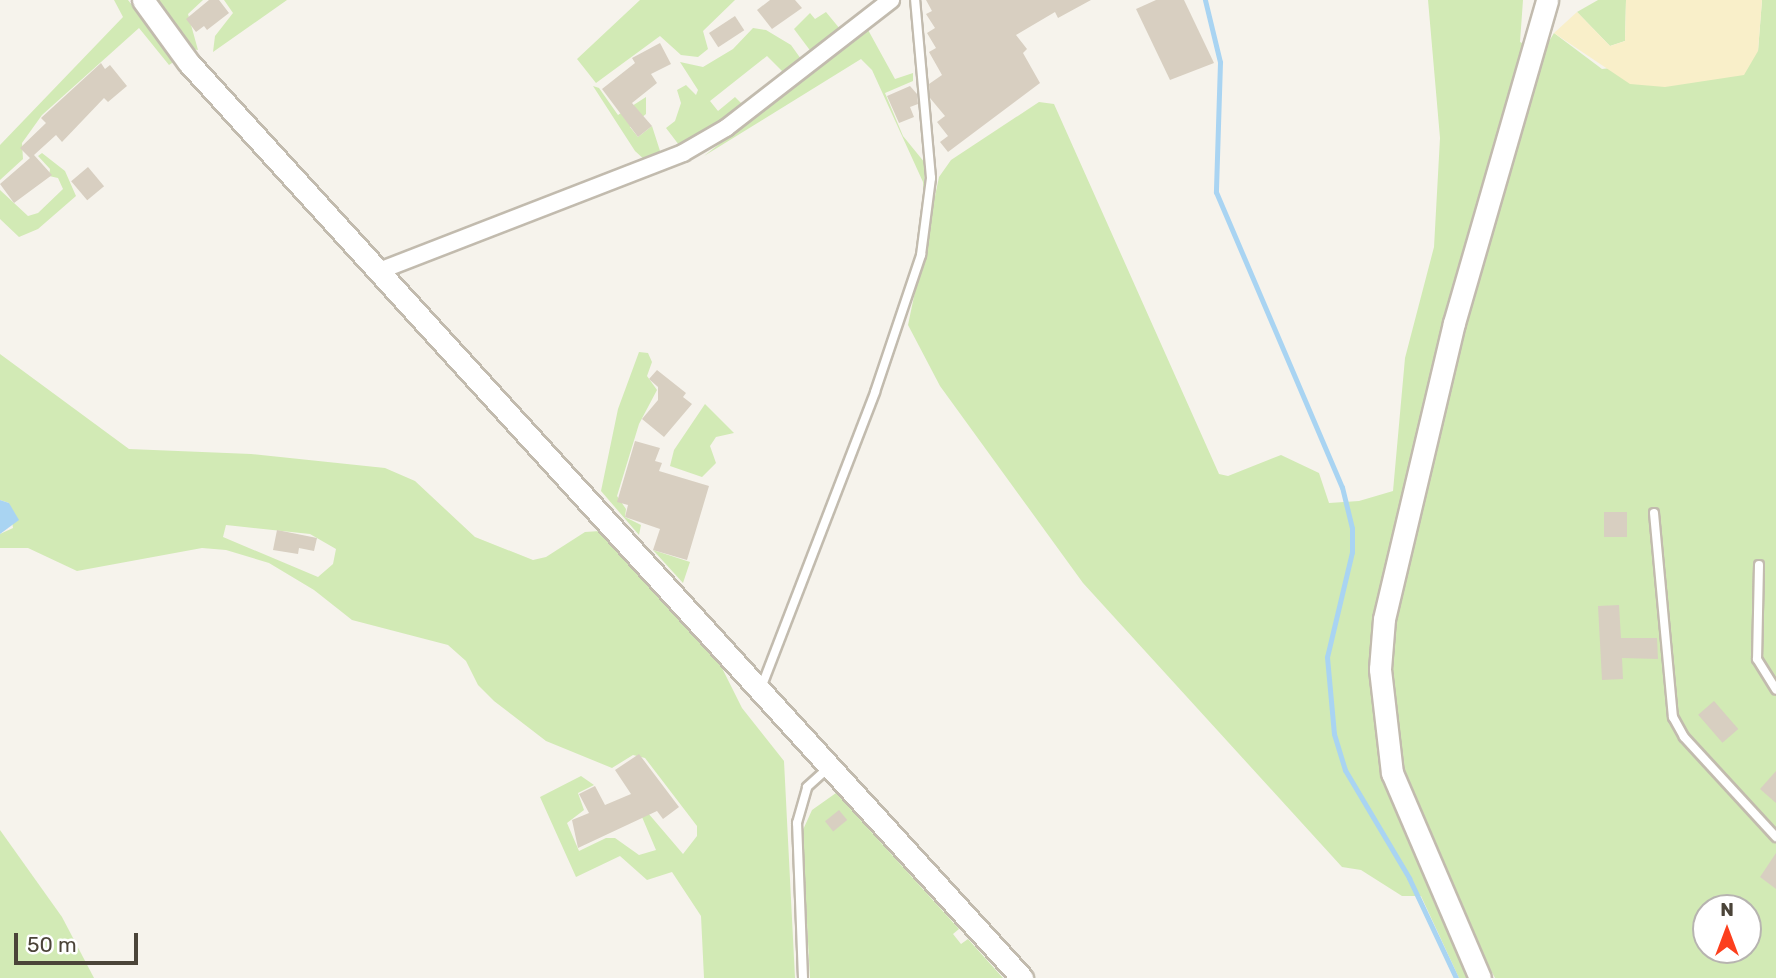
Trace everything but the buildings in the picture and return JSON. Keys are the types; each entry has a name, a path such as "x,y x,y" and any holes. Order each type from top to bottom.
{"street":[{"path":"143,0 188,62 761,688 1022,978"},
{"path":"379,271 682,153 726,128 891,0"},
{"path":"1480,978 1392,773 1380,669 1384,619 1454,323 1547,0"}],"lane":[{"path":"761,688 875,392 921,255 931,178 915,0"},
{"path":"1654,513 1673,717 1684,737 1776,837"},
{"path":"1759,565 1757,659 1776,691"},
{"path":"803,978 797,823 807,787 831,766"}],"green space":[{"path":"114,0 128,0 175,61 169,65 139,28 42,115 22,143 23,159 0,180 0,145 123,17"},
{"path":"156,0 203,0 188,14 198,50 192,49"},
{"path":"224,0 287,0 213,52 215,36 233,13"},
{"path":"640,0 735,0 703,31 708,49 698,57 681,55 660,36 596,83 577,59"},
{"path":"1428,0 1523,0 1520,42 1542,53 1554,33 1602,69 1758,51 1762,0 1776,0 1776,978 1495,978 1456,904 1432,898 1469,978 1459,978 1421,896 1402,896 1361,870 1342,867 1083,583 940,386 908,325 939,177 951,160 1039,102 1054,104 1219,474 1228,476 1281,455 1319,473 1329,503 1359,501 1393,491 1405,358 1434,247 1440,138"},
{"path":"1598,0 1626,0 1625,41 1610,46 1577,12"},
{"path":"826,12 840,29 812,53 794,29 810,13 815,19"},
{"path":"753,28 766,30 791,45 801,59 783,72 767,56 710,101 718,111 735,97 743,105 715,128 679,145 666,128 675,121 681,103 677,90 686,85 696,95 698,90 680,62 703,67 733,49"},
{"path":"867,28 895,79 913,73 913,81 885,93 903,136 925,163 924,208 923,182 872,70 861,59 704,156"},
{"path":"593,86 599,88 618,115 646,97 646,114 630,127 638,137 652,126 661,154 646,161 635,151"},
{"path":"42,153 65,171 76,196 38,229 19,237 0,219 0,190 28,216 38,213 63,189 58,178 49,176 50,169 38,156"},
{"path":"639,352 648,353 652,362 647,376 657,390 639,424 617,496 626,509 625,517 641,525 639,535 601,491 618,409"},
{"path":"0,354 129,449 251,454 385,468 415,481 475,537 533,560 546,557 585,532 600,531 613,538 714,652 742,708 784,761 795,978 704,978 701,916 672,872 647,880 620,856 576,877 540,797 581,776 594,785 578,793 584,810 567,823 579,851 606,838 615,838 639,855 656,850 642,817 648,813 683,854 697,836 697,826 645,758 633,755 612,768 546,741 494,701 478,685 466,661 448,645 352,620 314,590 269,563 226,550 202,548 77,571 28,548 0,548 0,534 13,528 9,503 0,500","holes":["226,525 310,534 336,549 333,564 318,577 223,537"]},
{"path":"705,404 734,433 716,437 710,446 716,463 702,477 670,466 674,450"},
{"path":"653,550 690,562 683,583"},
{"path":"836,793 959,929 953,934 961,944 968,939 1003,978 810,978 802,832 812,810"},
{"path":"0,830 62,917 94,978 0,978"}],"sand":[{"path":"1626,0 1762,0 1758,51 1744,75 1665,87 1630,84 1554,33 1577,12 1610,46 1625,41"}],"water":[{"path":"0,500 9,503 19,520 0,534"}],"waterway":[{"path":"1205,0 1220,62 1216,192 1342,487 1352,528 1352,552 1327,657 1334,734 1345,770 1409,878 1456,978"}]}
